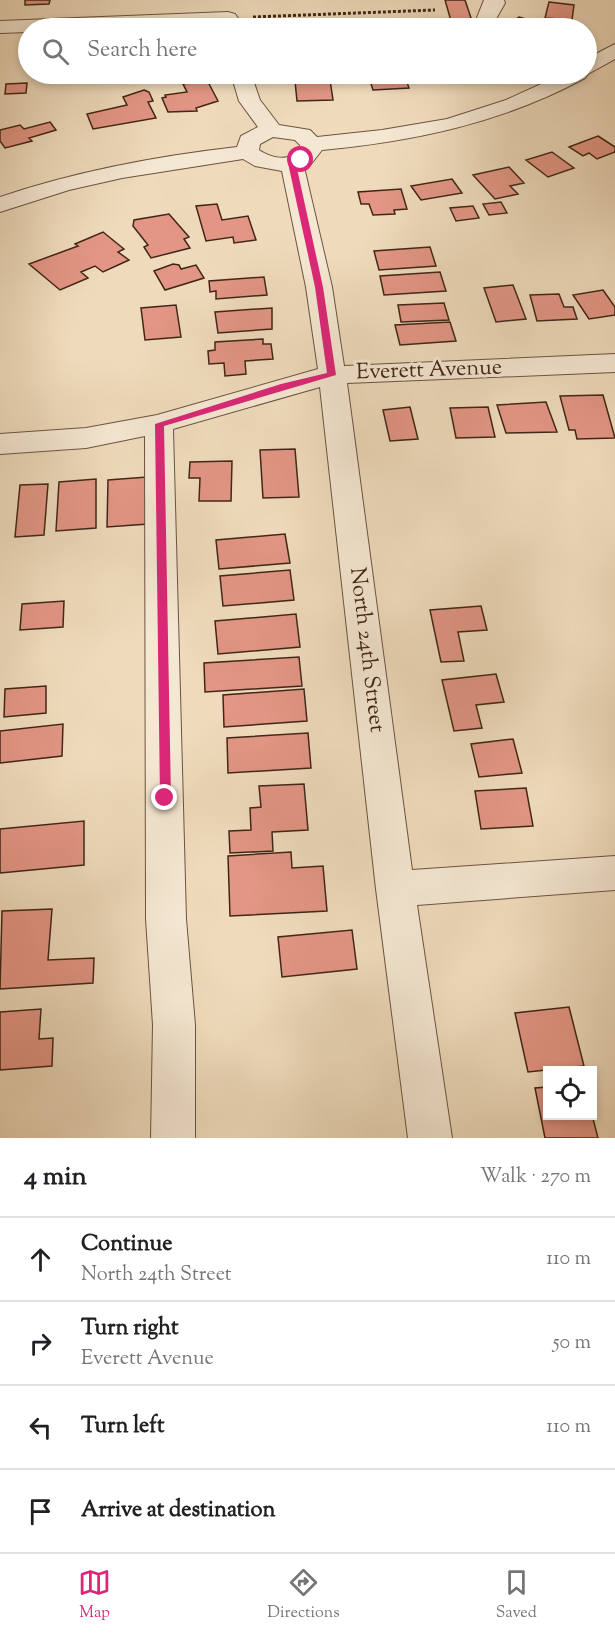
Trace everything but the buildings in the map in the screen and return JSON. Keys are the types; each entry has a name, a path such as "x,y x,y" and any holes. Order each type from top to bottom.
{"street":[{"path":"487,18 495,3 494,0"},
{"path":"171,18 228,15"},
{"path":"0,27 18,26"},
{"path":"597,62 613,54"},
{"path":"244,84 250,101 272,130"},
{"path":"0,205 57,186 126,168 248,152 260,161 464,123 522,103 559,84"},
{"path":"248,152 249,141 272,130 302,135 302,154"},
{"name":"North 24th Street","path":"302,154 332,375 395,889 430,1138"},
{"name":"Everett Avenue","path":"0,444 86,438 159,424 284,386 332,375 615,363"},
{"path":"159,424 166,919 174,1025 173,1138"},
{"path":"395,889 615,873"}],"path":[{"path":"228,15 435,10"}],"route":[{"path":"165,798 159,424 284,386 332,375 319,287 292,163 301,160"}]}
